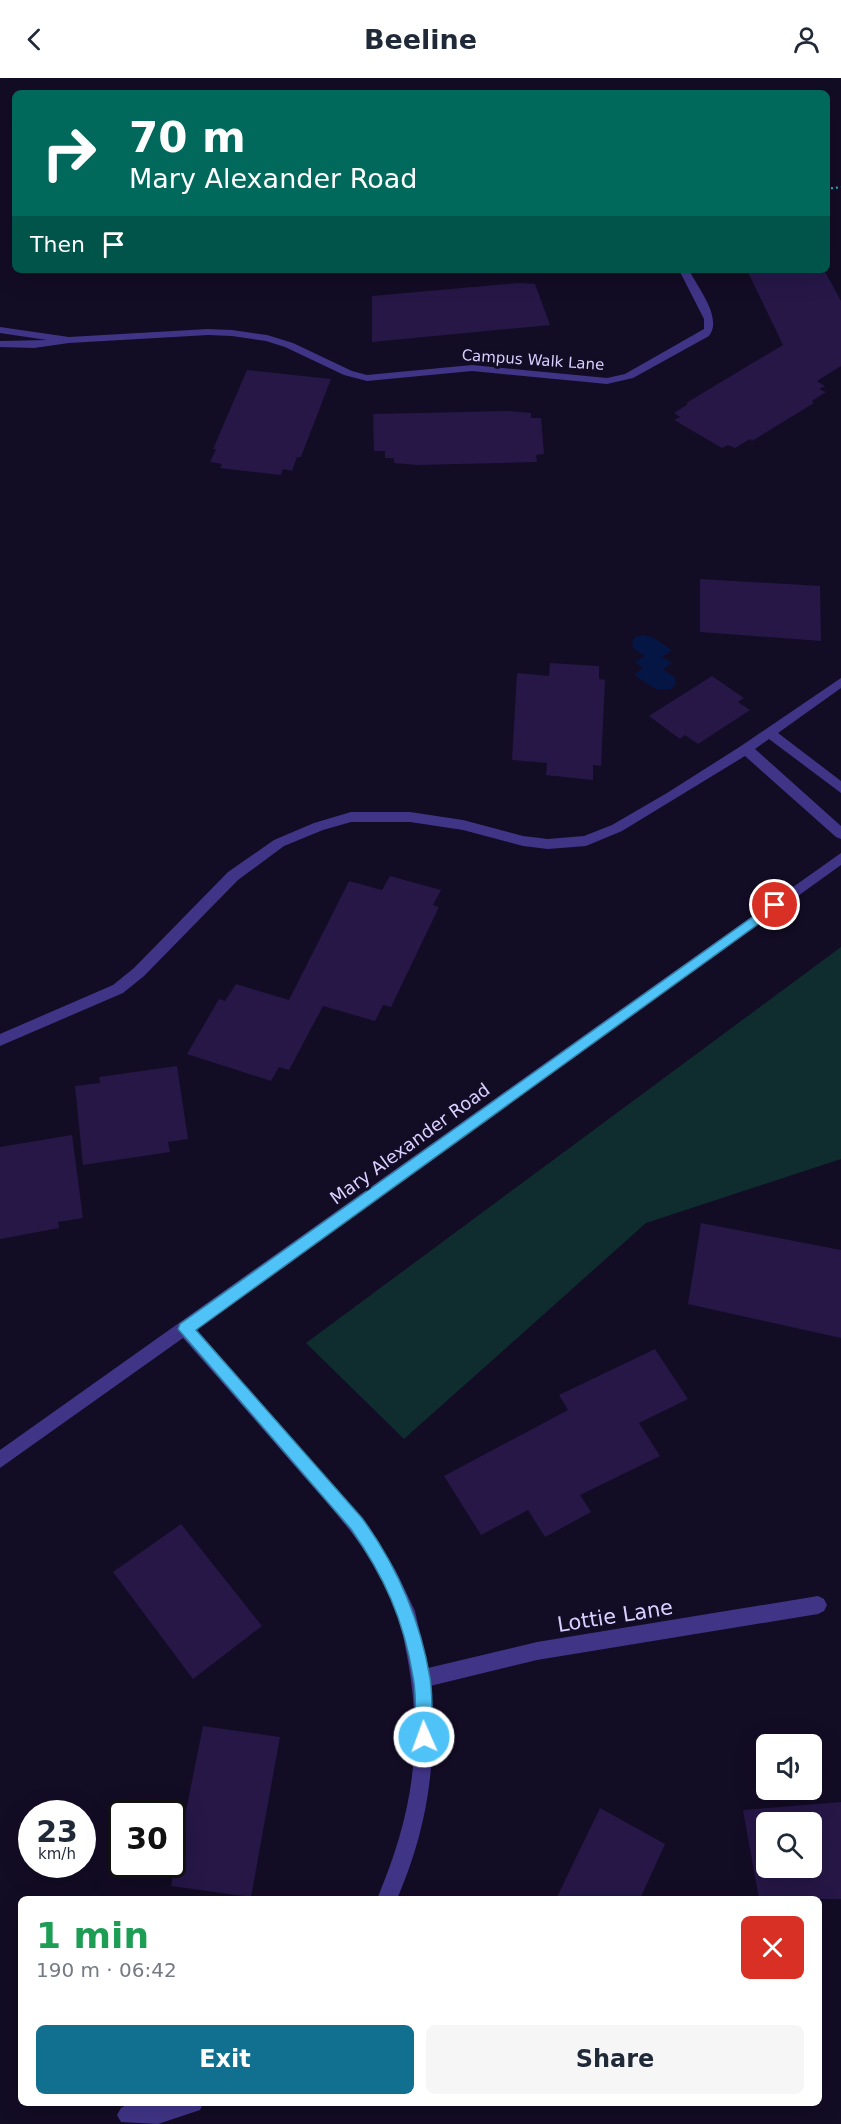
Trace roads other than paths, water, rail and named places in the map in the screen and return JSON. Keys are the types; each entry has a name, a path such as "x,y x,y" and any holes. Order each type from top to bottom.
{"street":[{"name":"Campus Walk Lane","path":"0,344 42,345 69,340 208,332 232,333 267,338 289,345 348,373 367,378 472,368 615,380 638,371 705,334 709,329 709,319 686,273"},
{"name":"Campus Walk Lane","path":"0,330 69,340"},
{"path":"0,1040 118,989 139,972 233,876 279,843 319,826 351,818 399,816 463,825 523,841 549,844 586,841 617,828 746,749 841,682"},
{"path":"770,733 841,788"},
{"path":"746,749 841,834"},
{"name":"Mary Alexander Road","path":"0,1460 841,858"},
{"path":"185,1329 357,1524 376,1551 406,1612 422,1679 424,1757 419,1795 400,1873 388,1896"},
{"name":"Lottie Lane","path":"422,1679 537,1652 818,1605"},
{"path":"128,2115 158,2113 182,2106"}],"water":[{"path":"643,635 652,637 672,650 662,657 672,663 663,669 675,678 676,684 671,689 657,690 634,675 643,668 635,662 645,656 634,649 632,643 635,637"}]}
